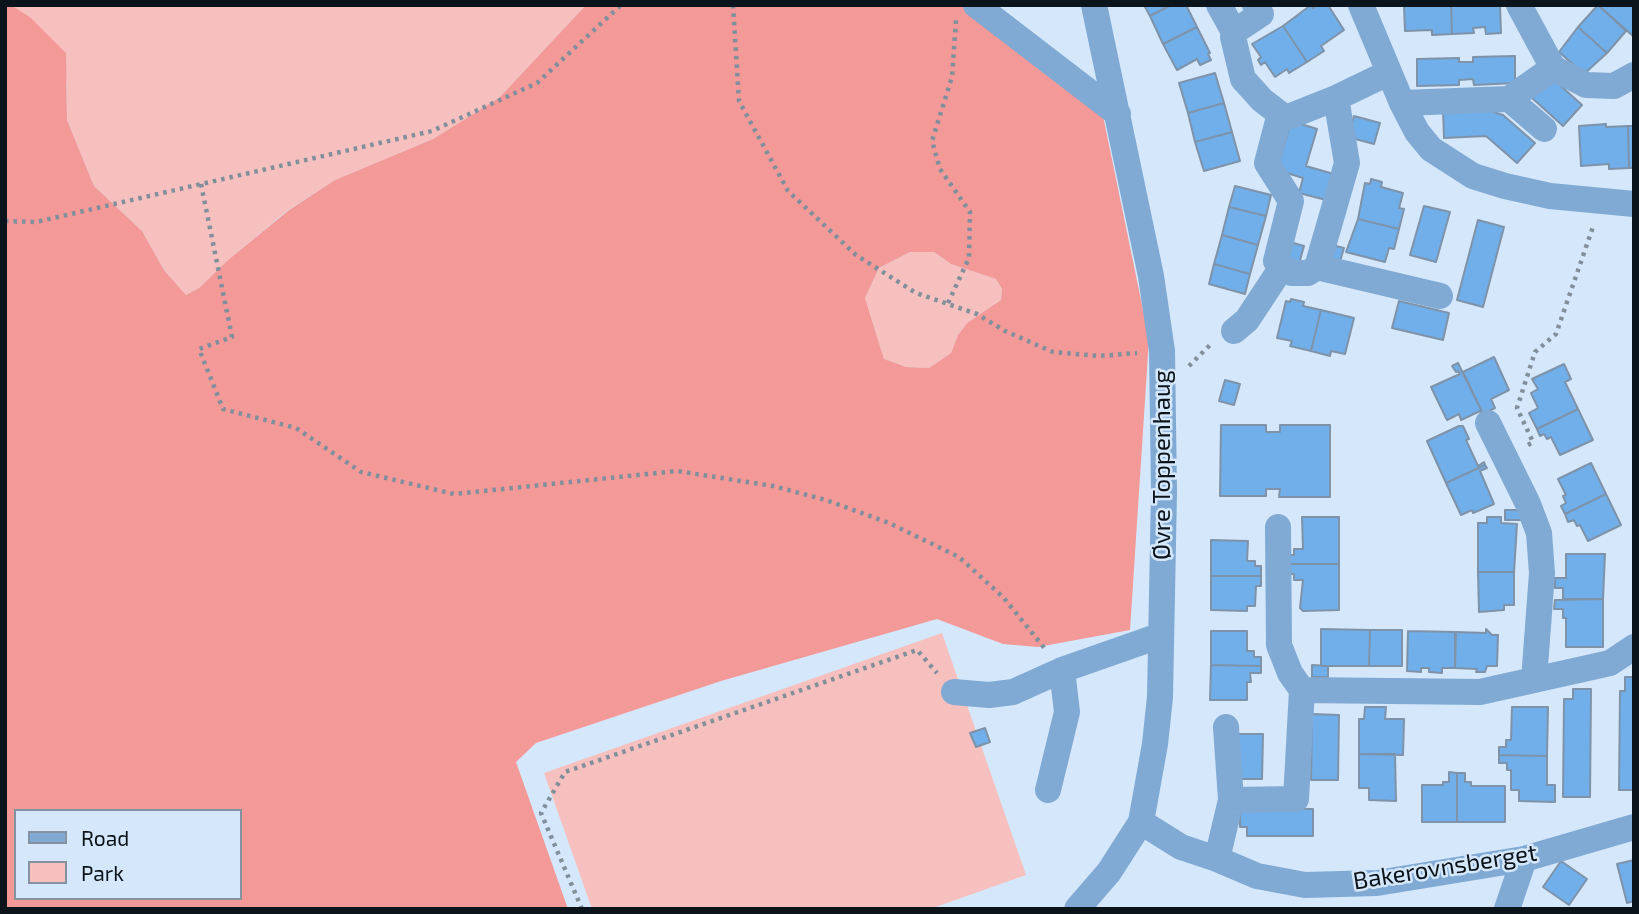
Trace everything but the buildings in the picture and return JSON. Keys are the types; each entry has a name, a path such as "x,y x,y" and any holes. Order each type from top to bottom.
{"street":[{"name":"Øvre Toppenhaug","path":"1077,909 1108,872 1141,822 1157,720 1164,492 1162,351 1151,276 1094,5"},
{"path":"1219,5 1234,32 1243,79 1262,100 1283,117"},
{"path":"1234,32 1261,15 1255,5"},
{"path":"1361,5 1402,103 1417,132 1430,149 1473,176 1505,186 1550,196 1634,204"},
{"path":"1519,5 1553,68 1586,85 1614,86 1634,75"},
{"path":"966,11 1118,114"},
{"path":"1402,103 1509,99 1553,68"},
{"path":"1336,98 1347,163 1317,267 1308,273 1292,273 1276,261 1290,201 1267,163 1278,121 1336,98 1388,73"},
{"path":"1509,99 1544,129"},
{"path":"1234,331 1247,320 1282,267"},
{"path":"1317,267 1440,296"},
{"path":"1489,423 1539,533 1542,573 1534,680"},
{"path":"1231,800 1296,799 1302,690 1290,673 1279,645 1278,527"},
{"path":"954,692 989,695 1013,692 1062,670 1159,636"},
{"path":"1302,690 1480,692 1611,663 1634,647"},
{"path":"1048,790 1067,712 1062,670"},
{"path":"1217,859 1231,800 1226,727"},
{"name":"Bakerovnsberget","path":"1141,822 1181,847 1256,876 1305,885 1377,883 1524,859 1634,827"},
{"path":"1507,909 1524,859"}],"path":[{"path":"5,221 36,222 432,131 537,83 621,5"},
{"path":"733,5 739,101 788,191 856,255 916,293 977,314 1005,331 1053,352 1099,356 1162,351"},
{"path":"948,303 969,258 970,212 940,169 932,141 952,77 966,11"},
{"path":"201,184 232,337 199,349 223,409 296,428 361,472 454,494 677,471 773,486 825,500 889,523 959,557 1003,597 1062,670"},
{"path":"1506,458 1533,442 1517,408 1535,352 1556,334 1601,201"},
{"path":"1162,391 1223,332 1234,331"},
{"path":"582,909 541,813 565,772 917,650 954,692"}],"green space":[{"path":"11,5 586,5 499,98 433,139 335,180 288,210 199,288 186,295 164,270 142,231 94,186 67,120 67,83"},
{"path":"910,252 934,252 951,264 996,279 1002,289 1001,300 967,323 958,335 951,353 929,368 906,367 884,359 865,298 879,268"},
{"path":"942,633 1026,875 930,909 592,909 544,773"}],"shaded area":[{"path":"5,5 11,5 31,18 66,53 67,120 94,186 142,231 164,270 186,295 199,288 228,260 289,210 335,180 433,139 499,98 586,5 965,5 1102,111 1149,339 1130,630 1038,647 1003,644 937,619 721,681 536,743 516,762 568,909 5,909","holes":["910,252 934,252 951,264 996,279 1002,289 1001,300 967,323 958,335 951,353 929,368 906,367 884,359 865,298 879,268"]}]}
